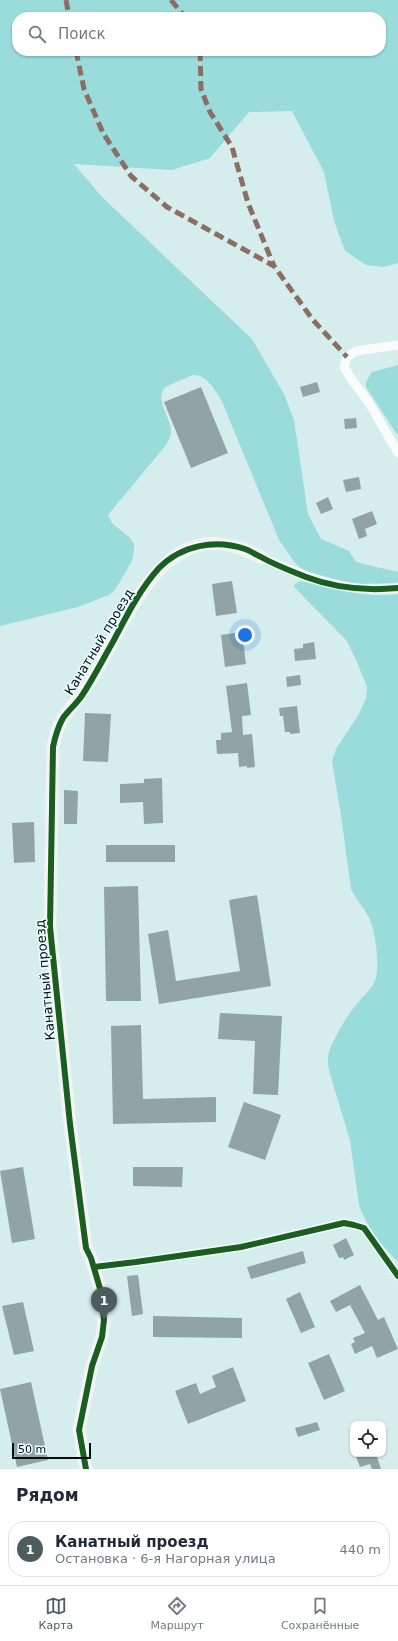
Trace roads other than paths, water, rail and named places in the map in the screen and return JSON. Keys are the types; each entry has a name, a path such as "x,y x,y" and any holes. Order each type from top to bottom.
{"street":[{"path":"398,345 356,351 347,357 344,367 369,403 398,453"},
{"name":"Канатный проезд","path":"86,1469 79,1430 92,1366 102,1337 104,1320 101,1292 91,1258 86,1248 70,1124 50,927 53,746 58,729 63,719 80,697 129,611 144,588 159,568 174,556 191,548 210,543 231,545 247,549 262,558 306,577 336,586 377,589 398,588"},
{"path":"94,1267 241,1247 344,1224 354,1224 364,1228 398,1276"}],"place":[{"name":"Канатный проезд","path":"104,1320"}]}
